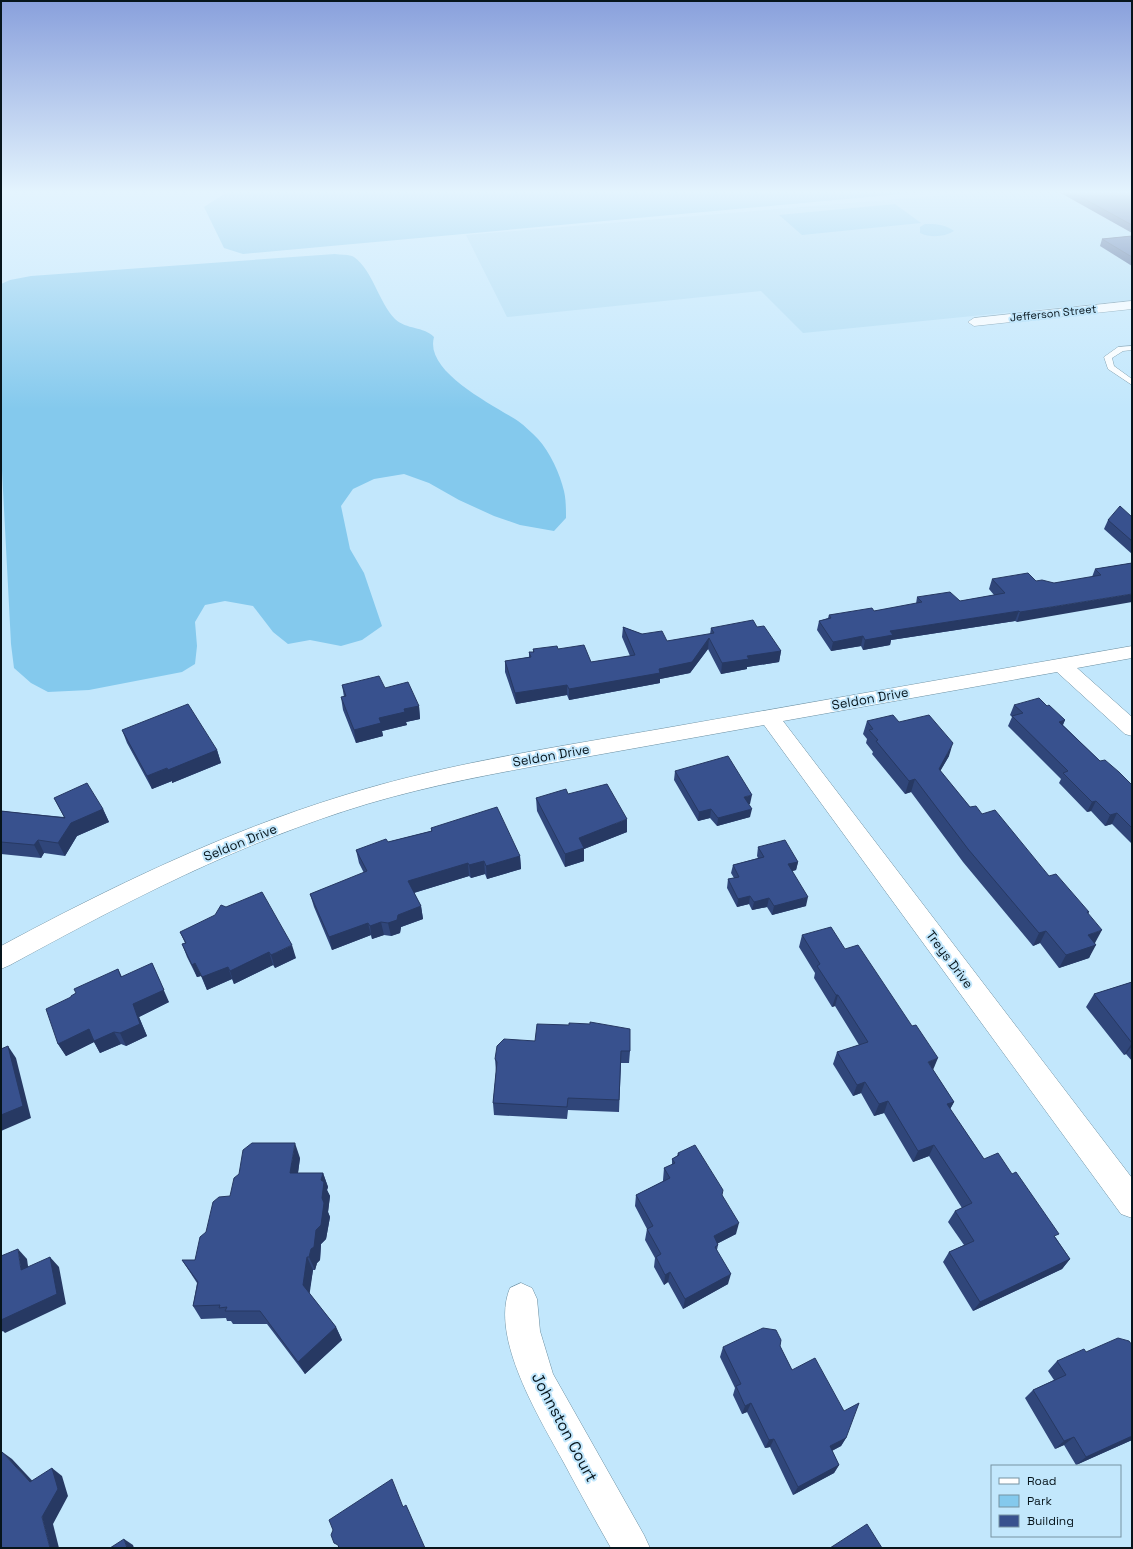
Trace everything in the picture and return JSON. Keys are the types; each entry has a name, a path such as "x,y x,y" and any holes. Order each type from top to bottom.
{"street":[{"name":"Jefferson Street","path":"974,322 1132,305"},
{"name":"Seldon Drive","path":"1,958 118,896 197,860 282,825 349,802 417,784 501,765 1132,652"},
{"path":"1062,664 1132,729"},
{"name":"Treys Drive","path":"768,716 1132,1203"},
{"name":"Johnston Court","path":"521,1299 523,1331 538,1381 631,1548"}],"lane":[{"path":"1132,348 1121,349 1108,357 1111,367 1132,383"}],"shaded area":[{"path":"481,264 1132,264 1132,300 803,333 761,291 507,317"}],"green space":[{"path":"193,264 362,264 389,312 395,319 405,325 425,331 434,337 434,350 440,363 450,375 478,397 518,421 538,439 554,464 560,478 565,494 566,518 554,531 520,525 494,516 459,500 429,483 404,474 374,479 353,489 341,506 350,549 364,573 382,626 362,640 341,646 310,640 288,644 273,632 253,606 225,601 205,605 195,622 197,646 195,664 182,672 89,690 48,692 31,683 14,668 11,644 1,451 1,284 10,280 31,276"}],"building":[{"path":"1120,506 1132,517 1132,541 1108,520"},
{"path":"1132,563 1132,594 890,631 893,635 865,640 863,636 833,642 819,621 831,618 829,615 872,608 874,611 922,602 917,597 950,592 960,601 1005,593 992,579 1028,573 1036,581 1042,580 1054,583 1101,575 1095,569"},
{"path":"753,620 757,627 764,626 781,651 747,656 749,659 722,663 709,638 692,662 659,669 660,673 569,689 567,685 515,693 505,661 531,657 529,652 534,652 533,649 557,646 558,649 584,645 591,662 635,655 623,627 642,634 662,631 667,641 714,633 711,628"},
{"path":"379,676 385,688 408,682 419,706 404,709 405,712 379,718 381,723 354,730 341,697 346,696 342,685"},
{"path":"1039,698 1065,720 1059,722 1100,761 1105,760 1132,785 1132,828 1117,813 1110,815 1096,801 1092,802 1063,773 1068,771 1012,716 1023,713 1014,705"},
{"path":"188,704 217,750 168,770 167,768 147,776 122,730"},
{"path":"893,715 899,722 929,715 953,743 939,769 970,807 976,806 982,814 995,810 1049,876 1056,874 1089,912 1087,912 1102,930 1088,935 1096,945 1066,955 1046,931 1039,933 968,849 915,779 909,781 876,741 878,740 869,730 873,729 867,721"},
{"path":"728,756 752,795 744,797 752,809 718,818 711,809 699,812 675,771"},
{"path":"87,783 103,809 71,823 58,843 38,840 34,845 1,842 1,811 65,818 54,798"},
{"path":"607,784 627,819 579,838 584,848 565,854 536,798 566,789 568,794"},
{"path":"497,807 520,856 486,866 484,861 469,865 468,863 408,881 421,906 398,915 397,920 388,923 381,922 370,926 368,923 329,937 310,894 367,871 356,850 386,839 388,842 432,831 431,828"},
{"path":"785,840 798,862 788,864 808,897 774,906 769,898 754,902 750,896 738,899 728,879 739,877 733,865 764,857 758,847"},
{"path":"262,892 292,945 271,955 269,952 230,971 228,967 202,977 195,963 192,965 182,944 186,943 180,932 215,915 221,905 226,907"},
{"path":"831,927 845,949 858,945 912,1026 916,1025 938,1058 928,1062 954,1102 947,1104 984,1159 998,1153 1012,1174 1016,1172 1059,1234 1054,1236 1070,1259 980,1302 949,1252 974,1241 955,1211 972,1203 934,1145 918,1151 888,1101 879,1104 865,1082 857,1085 837,1052 868,1042 838,995 836,995 817,966 820,964 802,935"},
{"path":"152,963 164,990 133,1004 140,1024 120,1033 114,1032 94,1041 89,1029 58,1044 46,1009 71,997 76,993 74,989 118,969 121,977"},
{"path":"1132,982 1132,1043 1094,994"},
{"path":"590,1022 630,1029 630,1051 621,1051 619,1100 568,1098 567,1107 493,1103 497,1046 504,1039 535,1041 537,1024 569,1025 569,1023 590,1024"},
{"path":"8,1046 23,1106 1,1115 1,1049"},
{"path":"252,1143 295,1143 290,1173 323,1173 321,1180 324,1182 322,1198 324,1203 321,1225 316,1230 314,1247 311,1249 309,1257 307,1257 303,1285 336,1327 298,1362 260,1311 225,1311 227,1307 219,1308 220,1305 193,1306 198,1282 182,1260 195,1260 200,1237 206,1232 213,1202 219,1197 230,1196 234,1178 239,1174 243,1150"},
{"path":"695,1145 723,1190 722,1195 739,1223 714,1236 718,1245 715,1247 731,1274 685,1299 670,1272 665,1275 656,1257 661,1254 647,1229 653,1226 636,1195 670,1178 664,1168 675,1163 672,1159 679,1155 678,1153"},
{"path":"18,1249 21,1270 50,1257 57,1294 1,1320 1,1256"},
{"path":"763,1328 776,1330 781,1340 780,1346 792,1370 815,1358 844,1411 859,1403 846,1438 830,1446 839,1465 798,1487 774,1439 769,1440 751,1403 745,1406 736,1386 741,1384 723,1347"},
{"path":"1118,1338 1129,1341 1132,1345 1132,1436 1086,1457 1074,1437 1064,1441 1033,1390 1066,1375 1057,1361 1084,1349 1086,1352"},
{"path":"1,1451 30,1482 52,1468 58,1489 42,1517 50,1548 1,1548"},
{"path":"392,1479 403,1507 406,1505 425,1548 339,1548 338,1545 334,1543 331,1535 333,1530 329,1520"},
{"path":"867,1524 882,1548 830,1548"},
{"path":"124,1539 127,1548 110,1548"}]}
